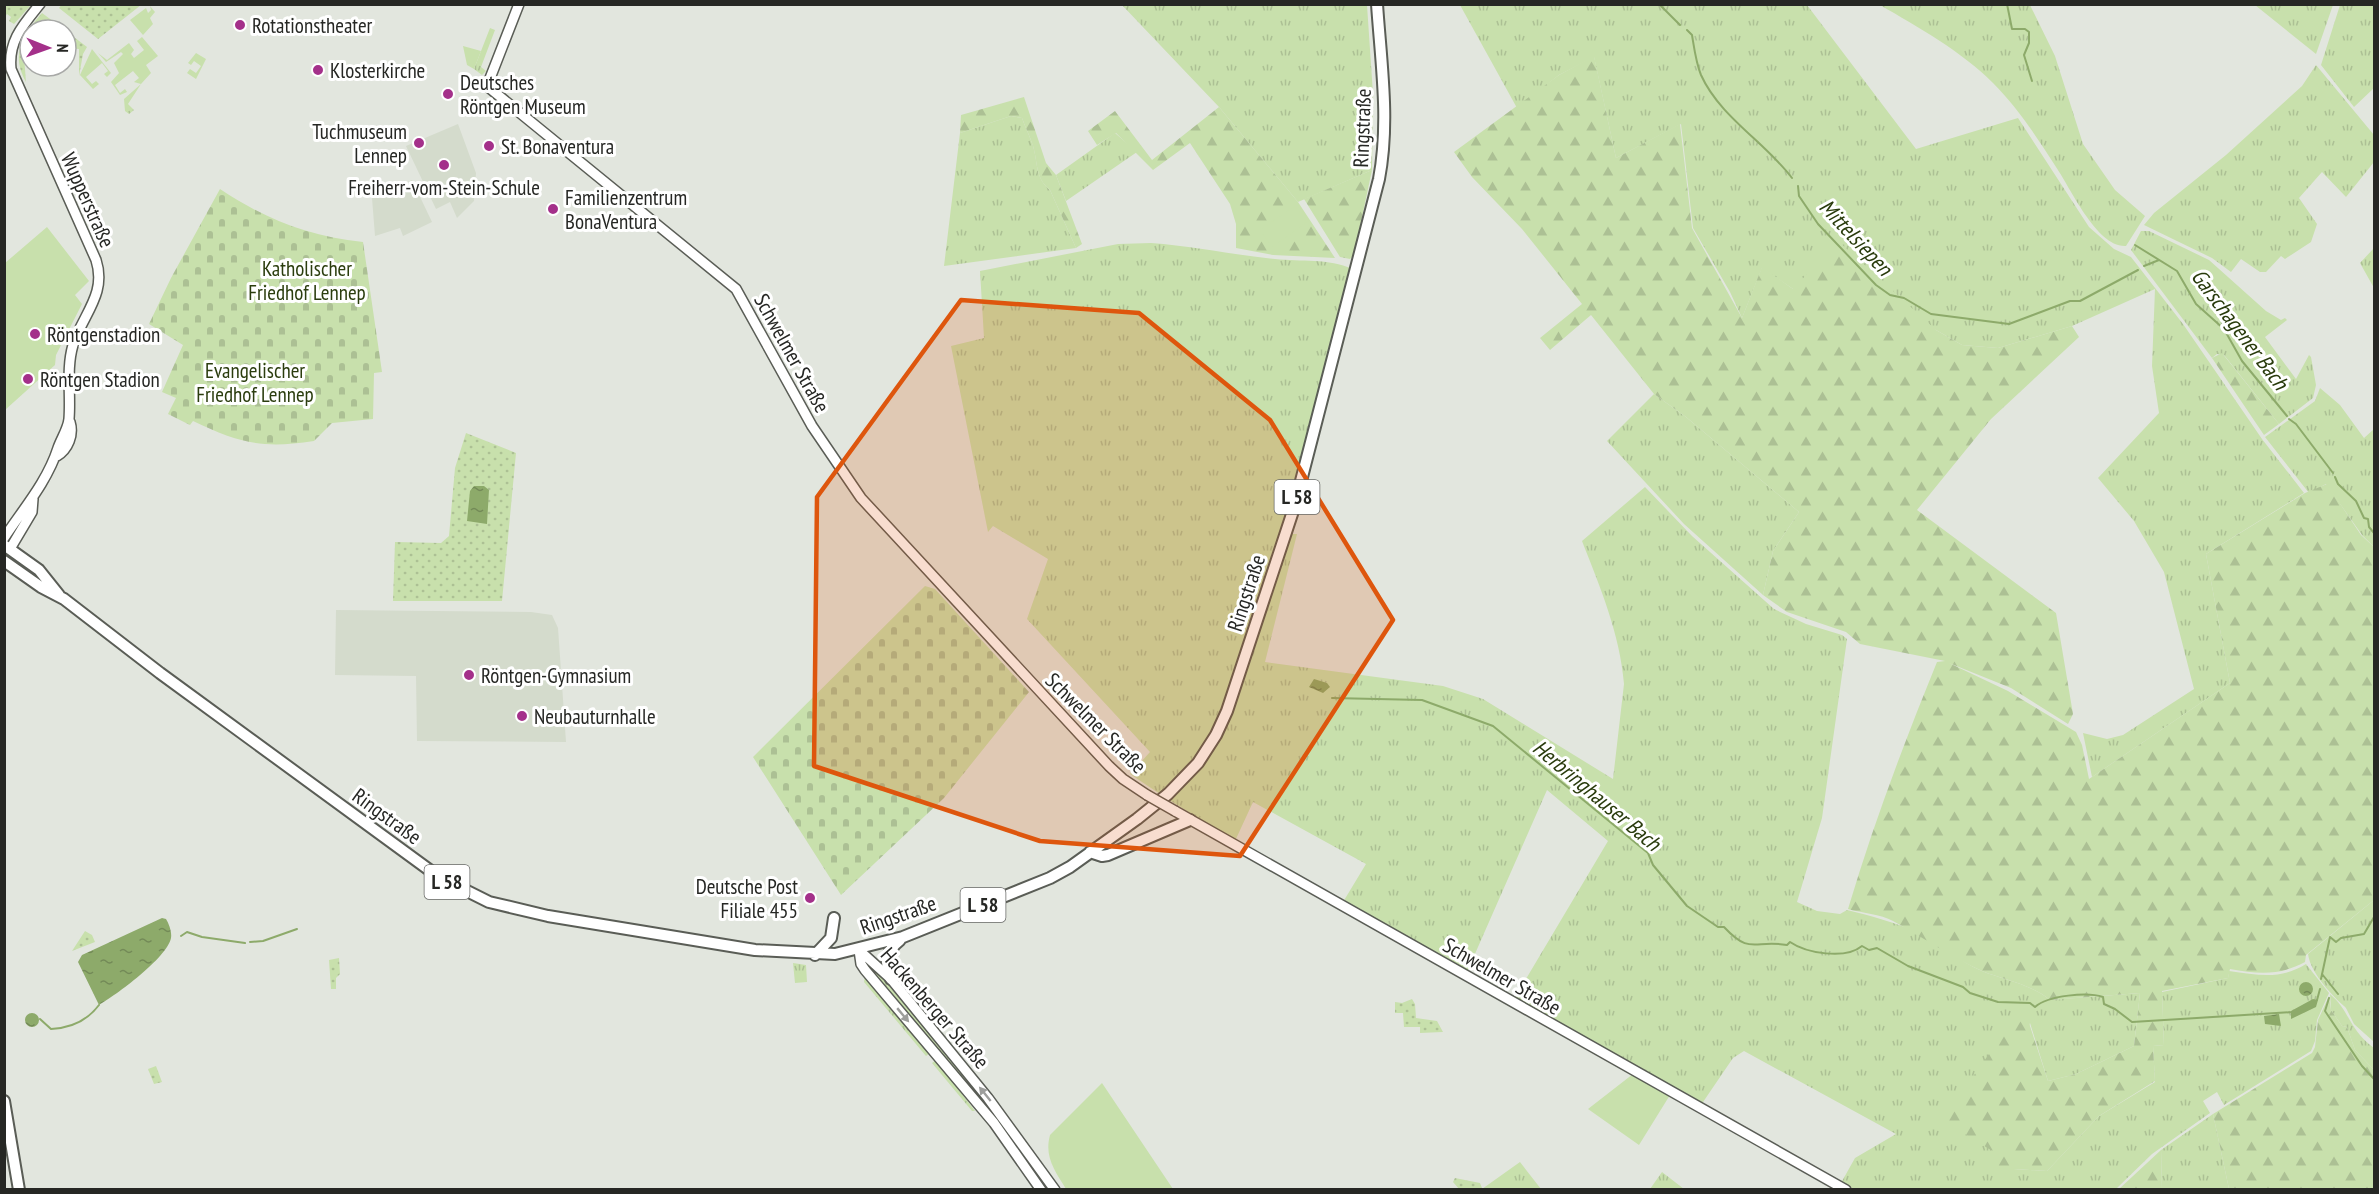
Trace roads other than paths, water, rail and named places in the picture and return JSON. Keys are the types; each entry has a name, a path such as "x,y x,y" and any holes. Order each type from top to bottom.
{"main road":[{"name":"Ringstraße","path":"6,553 49,580 59,596 345,810 439,877 465,892 500,905 548,916 755,950 815,955 859,950 903,937 1050,878 1090,852 1161,800 1198,763 1222,723 1299,490 1380,173 1384,115 1377,4"},
{"path":"1090,852 1108,855 1191,820"},
{"path":"815,955 831,938 834,918"},
{"path":"891,979 886,968 887,958 893,945 903,937"},
{"path":"4,1101 19,1190"}],"street":[{"name":"Wupperstraße","path":"34,497 57,456 63,453 71,437 70,356 97,294 100,274 96,260 21,96 12,69 10,58 15,38 40,4"},
{"name":"Schwelmer Straße","path":"519,4 487,86 736,289 812,426 861,498 1123,780 1846,1190"},
{"path":"4,538 24,506 34,497"},
{"path":"6,553 32,512 34,497"},
{"name":"Hackenberger Straße","path":"859,950 891,979 1024,1146 1055,1190"},
{"name":"Hackenberger Straße","path":"859,950 861,964 865,970 1009,1144 1041,1190"},
{"path":"1009,1144 1017,1137"},
{"path":"1015,1153 1024,1146"}],"water":[{"path":"474,486 484,486 489,490 487,524 467,521 470,491"},
{"path":"1314,679 1327,683 1330,687 1323,693 1309,687"},
{"path":"162,918 166,919 171,938 160,956 140,975 99,1005 78,962 82,955"},
{"path":"2306,982 2311,984 2313,989 2311,994 2306,996 2301,994 2299,989 2301,984"},
{"path":"2313,999 2318,1000 2316,1007 2291,1019 2291,1011"},
{"path":"32,1013 37,1015 39,1020 37,1025 32,1027 27,1025 25,1020 27,1015"},
{"path":"2279,1014 2281,1026 2265,1024 2264,1016"}],"waterway":[{"name":"Mittelsiepen","path":"1659,4 1680,25"},
{"name":"Garschagener Bach","path":"2007,4 2012,29 2025,29 2029,32 2029,43 2024,55 2032,81"},
{"name":"Mittelsiepen","path":"1687,30 1692,35 1699,70 1709,90 1731,117 1792,178"},
{"name":"Mittelsiepen","path":"1798,186 1799,196 1818,224 1876,285 1890,295 1904,298 1931,314 2009,324 2070,301 2080,301 2138,270"},
{"name":"Garschagener Bach","path":"2135,245 2177,271 2196,304 2224,329 2242,361 2287,416"},
{"name":"Mittelsiepen","path":"2144,266 2159,260"},
{"name":"Garschagener Bach","path":"2289,419 2296,424 2333,473"},
{"name":"Garschagener Bach","path":"2335,477 2338,484 2356,501 2374,533"},
{"name":"Herbringhauser Bach","path":"1332,698 1422,700 1493,726 1648,853 1653,865 1687,906 1718,927 1724,927 1733,936 1747,944 1787,945 1790,942 1815,952 1836,954 1846,953 1862,946 1869,950 1877,948 1908,966 1963,987 1970,993 1998,1002 2030,1003 2035,1007 2058,997 2078,995 2103,997 2104,1004 2132,1022 2294,1012"},
{"name":"Herbringhauser Bach","path":"2321,979 2330,937 2336,942 2341,938 2364,934 2374,917"},
{"path":"250,942 263,941 297,929"},
{"path":"181,936 187,932 202,937 245,943"},
{"path":"2322,974 2338,994"},
{"name":"Herbringhauser Bach","path":"2317,1000 2320,989"},
{"path":"2329,998 2325,1011 2362,1066 2374,1079"},
{"path":"40,1019 51,1029 65,1027 78,1023 99,1005"}],"place":[{"name":"Rotationstheater","path":"240,25"},
{"name":"Klosterkirche","path":"318,70"},
{"name":"Deutsches Röntgen Museum","path":"448,94"},
{"name":"Tuchmuseum Lennep","path":"419,143"},
{"name":"St. Bonaventura","path":"489,146"},
{"name":"Freiherr-vom-Stein-Schule","path":"444,165"},
{"name":"Familienzentrum BonaVentura","path":"553,209"},
{"name":"Röntgenstadion","path":"35,334"},
{"name":"Röntgen Stadion","path":"28,379"},
{"name":"Röntgen-Gymnasium","path":"469,675"},
{"name":"Neubauturnhalle","path":"522,716"},
{"name":"Deutsche Post Filiale 455","path":"810,898"}],"park label":[{"name":"Katholischer Friedhof Lennep","path":"307,280"},
{"name":"Evangelischer Friedhof Lennep","path":"255,382"}]}
